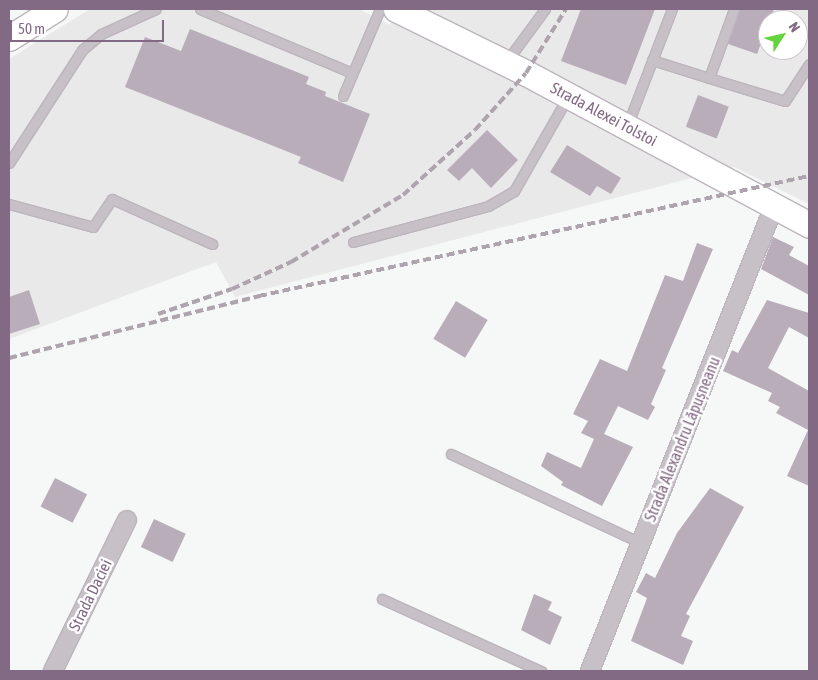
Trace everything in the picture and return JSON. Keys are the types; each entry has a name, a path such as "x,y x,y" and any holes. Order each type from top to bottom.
{"main road":[{"path":"9,38 52,9"},
{"name":"Strada Alexei Tolstoi","path":"396,9 506,62 809,225"}],"street":[{"name":"Strada Alexandru Lăpușneanu","path":"590,671 774,207"},
{"name":"Strada Daciei","path":"52,671 127,520"}],"lane":[{"path":"9,163 86,46 119,24 156,9"},
{"path":"200,9 352,73"},
{"path":"343,96 380,9"},
{"path":"506,62 545,9"},
{"path":"627,127 672,9"},
{"path":"709,78 734,9"},
{"path":"652,60 785,101 809,64"},
{"path":"353,242 488,206 514,191 569,95"},
{"path":"9,204 93,227 112,199 212,244"},
{"path":"451,454 641,543"},
{"path":"382,599 541,671"}],"shaded area":[{"path":"90,9 359,9 390,25 399,9 809,9 809,204 734,167 235,297 216,262 9,339 9,59"}],"building":[{"path":"581,9 655,9 626,85 561,61"},
{"path":"740,9 774,9 758,10 757,54 728,44"},
{"path":"190,29 309,77 306,84 326,92 325,96 370,114 343,182 298,163 301,157 125,87 145,37 181,51"},
{"path":"698,95 729,107 717,139 686,127"},
{"path":"487,130 518,160 491,188 472,168 459,181 447,170"},
{"path":"567,145 621,178 611,194 597,186 590,196 550,172"},
{"path":"773,237 794,247 789,255 809,266 809,295 761,269"},
{"path":"697,243 713,249 662,368 666,370 651,404 655,407 648,420 618,406 604,434 633,447 602,506 561,485 563,482 541,466 547,452 581,468 594,439 581,433 588,421 573,414 600,359 627,371 665,275 683,281"},
{"path":"29,290 40,324 9,334 9,297"},
{"path":"767,300 809,313 809,338 789,327 768,368 809,391 809,486 787,476 808,430 776,413 780,407 768,401 772,393 723,371 732,350 738,353"},
{"path":"456,301 488,320 465,358 433,339"},
{"path":"55,478 87,494 73,523 40,507"},
{"path":"710,488 744,507 686,614 690,616 681,636 693,641 683,665 631,641 647,598 636,592 646,573 655,578 677,533"},
{"path":"154,519 186,534 173,562 141,547"},
{"path":"534,594 552,602 548,610 562,617 550,645 521,630"}],"railway":[{"path":"158,314 232,289 291,262 403,195 475,130 526,73 566,9"},
{"path":"9,358 259,296 809,176"}]}
